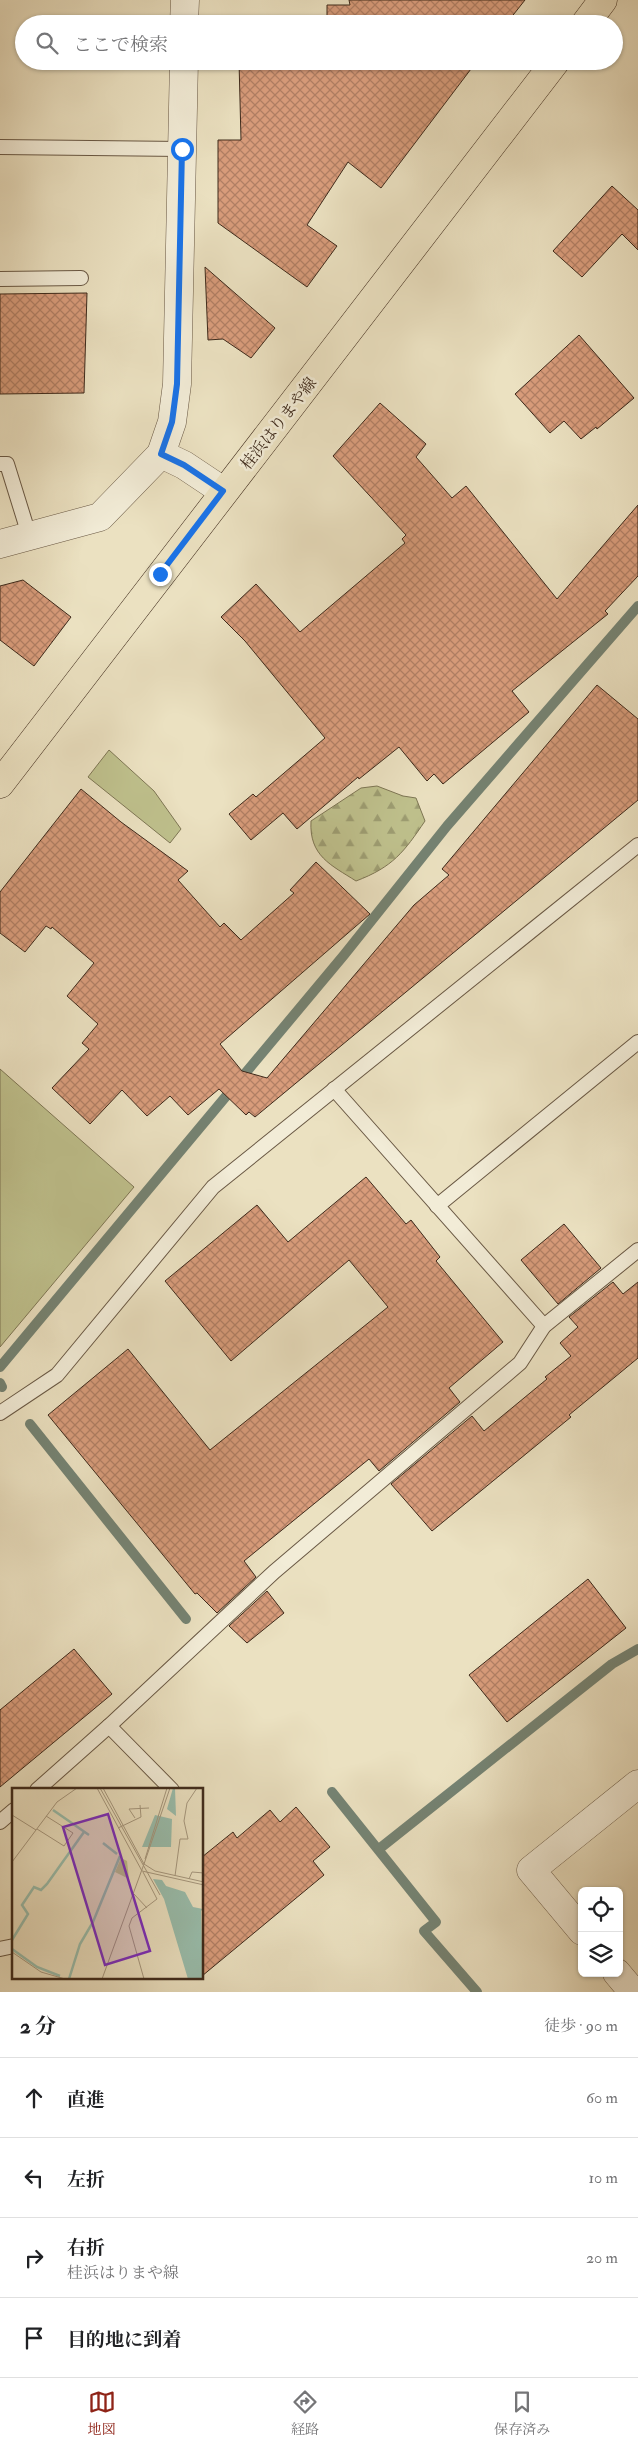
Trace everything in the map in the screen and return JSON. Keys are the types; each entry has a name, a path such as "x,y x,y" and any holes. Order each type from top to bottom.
{"main road":[{"path":"592,15 603,0"},
{"name":"桂浜はりまや線","path":"0,784 223,491 549,70"}],"street":[{"path":"184,15 185,0"},
{"path":"0,544 100,517 161,454 172,422 177,384 184,70"},
{"path":"161,454 184,465 223,491"},
{"path":"578,1926 531,1870 638,1784"},
{"path":"620,1977 633,1992"}],"lane":[{"path":"0,147 182,149"},
{"path":"0,279 81,278"},
{"path":"0,464 7,464 29,535"},
{"path":"0,1413 57,1376 213,1187 638,845"},
{"path":"438,1206 638,1042"},
{"path":"334,1090 544,1326"},
{"path":"39,1788 109,1726 274,1572 520,1363 544,1326 638,1250"},
{"path":"109,1726 170,1788"},
{"path":"0,1822 12,1812"}],"green space":[{"path":"109,750 154,791 181,829 170,843 88,777"},
{"path":"377,786 403,796 416,798 425,821 404,850 389,864 369,876 356,881 323,858 314,843 311,833 311,821 361,788"},
{"path":"0,1069 134,1187 0,1347"}],"building":[{"path":"349,0 525,0 513,15 327,15 327,5 350,5"},
{"path":"239,70 470,70 381,188 348,162 307,225 337,246 307,287 218,223 218,140 241,140"},
{"path":"612,186 638,210 638,250 622,234 582,277 553,251"},
{"path":"205,267 275,328 251,358 223,339 208,340"},
{"path":"87,293 84,393 0,394 0,294"},
{"path":"579,335 634,398 597,429 596,427 581,439 564,421 550,433 515,394"},
{"path":"380,403 426,444 416,457 452,498 466,486 557,599 638,505 638,576 605,611 608,614 512,691 529,712 443,784 434,774 427,781 399,747 359,779 358,777 297,829 283,813 251,840 229,814 253,794 256,797 325,738 245,641 221,617 256,584 300,632 405,543 402,539 406,535 333,456"},
{"path":"23,580 71,617 34,666 0,640 0,586"},
{"path":"597,685 638,719 638,800 255,1117 249,1112 246,1115 219,1089 188,1115 170,1096 147,1116 122,1090 90,1124 52,1088 89,1049 82,1043 98,1024 67,996 94,963 52,927 51,929 46,926 25,952 0,933 0,892 81,789 121,822 188,871 178,880 220,927 224,923 241,940 294,893 290,890 316,862 370,914 220,1044 242,1071 267,1078 414,905 449,875 442,869"},
{"path":"366,1177 406,1224 411,1220 440,1257 436,1261 503,1342 449,1388 460,1402 379,1471 369,1459 244,1561 256,1577 217,1613 197,1593 195,1594 48,1415 128,1349 210,1450 388,1307 349,1260 231,1361 165,1281 257,1205 288,1242"},
{"path":"564,1224 601,1268 558,1304 521,1260"},
{"path":"613,1282 623,1294 638,1282 638,1358 569,1415 571,1417 432,1531 391,1484 472,1416 484,1431 547,1379 545,1377 571,1356 560,1343 578,1327 569,1317"},
{"path":"588,1579 626,1628 507,1722 469,1675"},
{"path":"267,1591 284,1613 247,1643 229,1626"},
{"path":"74,1649 112,1694 0,1787 0,1710"},
{"path":"296,1807 330,1847 313,1861 324,1875 204,1974 204,1855 233,1832 237,1838 270,1810 280,1822"}],"waterway":[{"path":"0,1367 344,955 447,826 638,606"},
{"path":"0,1383 2,1387"},
{"path":"30,1424 186,1619"},
{"path":"379,1849 612,1664 638,1649"},
{"path":"332,1792 436,1922 424,1931 477,1992"}],"route":[{"path":"160,574 223,491 184,465 161,454 172,422 177,384 182,149"}]}
